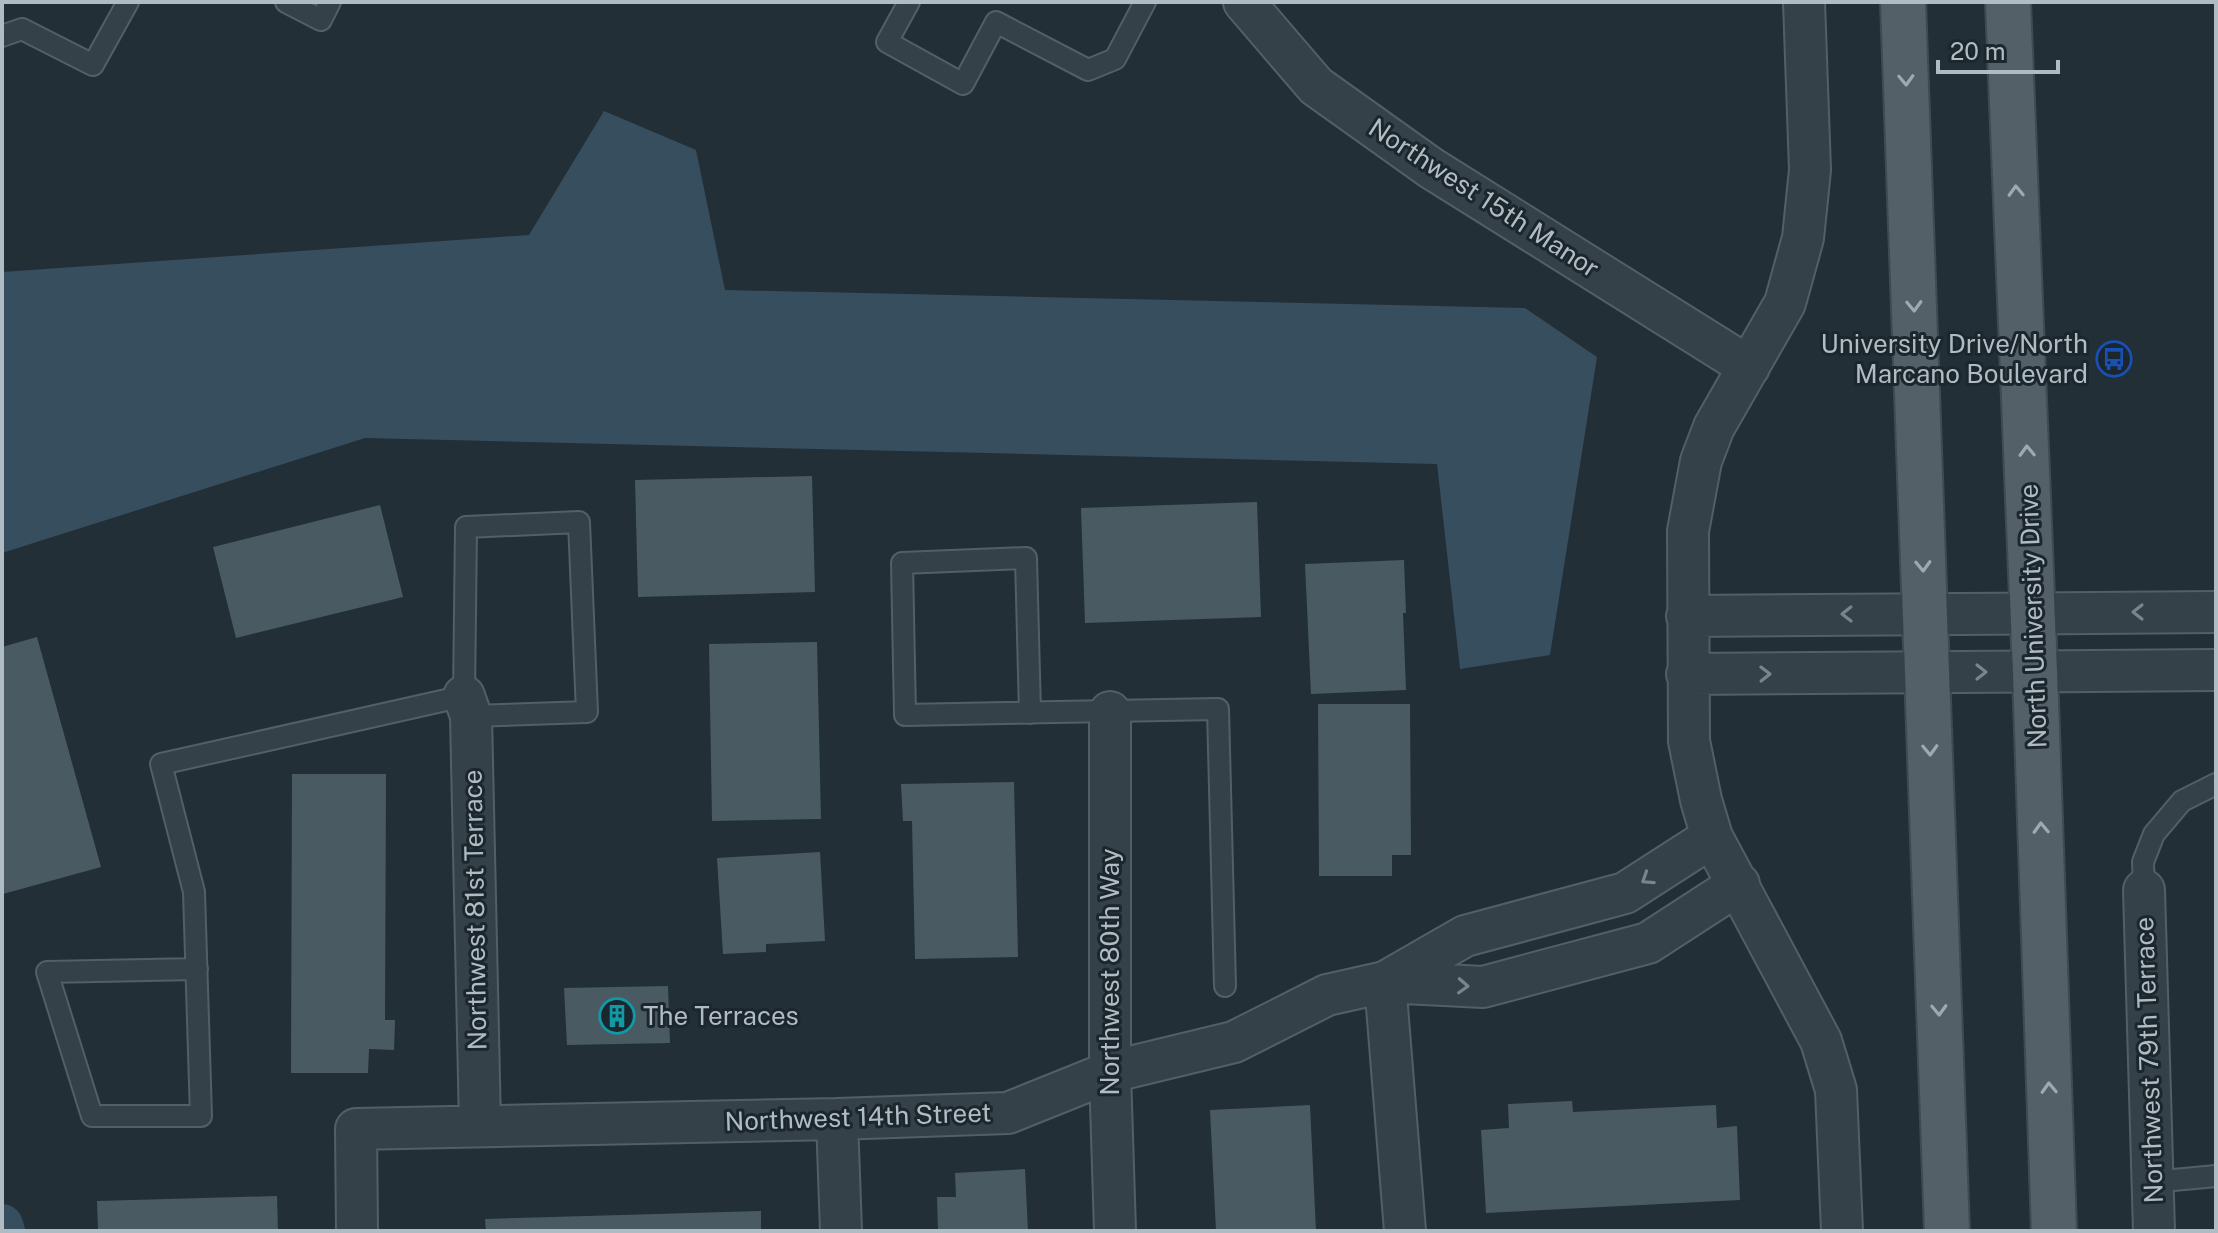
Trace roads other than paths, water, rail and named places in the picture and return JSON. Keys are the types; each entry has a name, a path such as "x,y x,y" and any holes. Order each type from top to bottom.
{"main road":[{"path":"1903,2 1947,1231"},
{"name":"North University Drive","path":"2008,2 2054,1231"}],"street":[{"name":"Northwest 15th Manor","path":"1244,2 1316,86 1431,168 1749,367"},
{"path":"1804,2 1810,170 1803,238 1785,303 1714,427 1701,461 1688,531 1689,741 1712,837 1821,1041 1836,1090 1842,1231"},
{"path":"1687,616 2216,612"},
{"path":"1687,674 2216,670"},
{"name":"Northwest 81st Terrace","path":"467,706 480,1125"},
{"name":"Northwest 80th Way","path":"1110,712 1110,1072 1115,1231"},
{"name":"Northwest 14th Street","path":"1385,982 1465,936 1625,893 1712,837"},
{"name":"Northwest 14th Street","path":"357,1231 356,1129 1008,1113 1110,1072 1234,1042 1327,995 1385,982 1483,987 1648,943 1739,884"},
{"name":"Northwest 79th Terrace","path":"2144,890 2154,1231"},
{"path":"1385,982 1405,1231"},
{"path":"837,1119 841,1231"}],"lane":[{"path":"2,36 22,29 93,65 128,2"},
{"path":"286,2 321,20 330,2"},
{"path":"909,2 887,42 963,84 996,22 1088,70 1115,59 1145,2"},
{"path":"197,969 47,972 92,1116 201,1116 197,969 194,892 161,764 467,706 587,712 579,522 466,527 467,706"},
{"path":"1030,713 1026,558 902,563 905,715 1110,712 1218,709 1225,986"},
{"path":"2144,890 2143,862 2154,834 2182,801 2216,784"},
{"path":"2152,1182 2216,1176"}],"water":[{"path":"604,111 696,150 725,290 1525,308 1597,357 1550,655 1460,669 1437,464 365,438 2,553 2,272 529,235"}],"waterway":[{"path":"2,1225 4,1231"}],"place":[{"name":"University Drive/North Marcano Boulevard","path":"2114,359"},
{"name":"The Terraces","path":"617,1016"}]}
